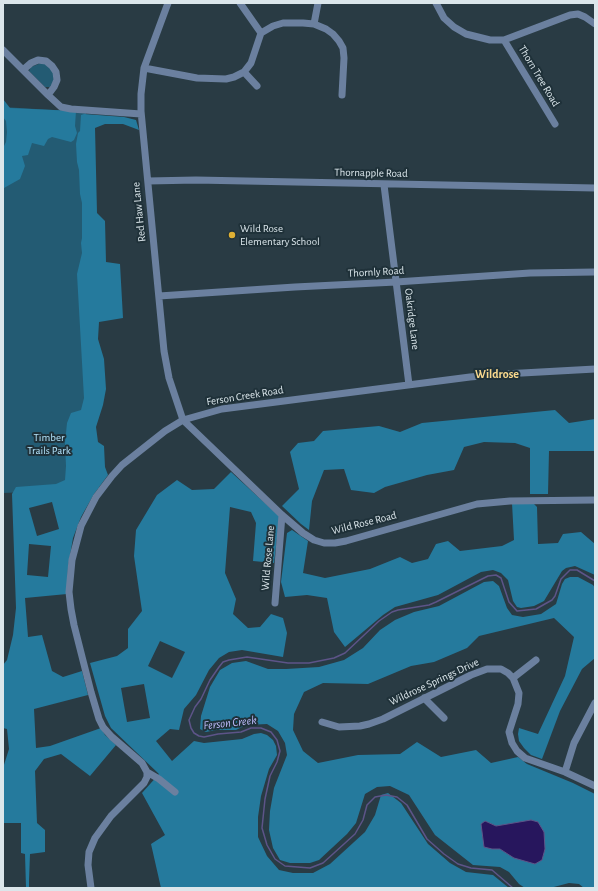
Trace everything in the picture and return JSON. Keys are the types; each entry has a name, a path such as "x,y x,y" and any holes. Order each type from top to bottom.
{"street":[{"name":"Red Haw Lane","path":"168,3 144,68 141,94 141,114 164,351 169,378 183,420"},
{"path":"240,3 261,33"},
{"path":"314,24 318,3"},
{"path":"436,3 444,18 454,27 466,34 490,40 504,40 578,14 595,24"},
{"path":"144,68 197,78 226,79 234,77 244,72 251,63 261,33 273,26 283,23 297,22 314,24 333,34 343,48 344,58 342,95"},
{"name":"Thorn Tree Road","path":"504,40 555,124"},
{"path":"3,50 57,105 64,108 141,114"},
{"path":"23,70 31,63 38,60 46,61 52,66 56,72 57,80 48,95"},
{"path":"244,72 257,86"},
{"name":"Thornapple Road","path":"148,181 196,180 384,185 595,188"},
{"name":"Oakridge Lane","path":"384,185 409,385"},
{"name":"Thornly Road","path":"159,296 530,273 595,272"},
{"name":"Ferson Creek Road","path":"175,792 148,772 142,763 108,732 101,723 74,625 69,592 72,560 77,538 86,515 96,497 112,476 148,443 183,420 237,406 504,374 595,369"},
{"name":"Wild Rose Road","path":"183,420 282,515 303,533 314,540 324,543 335,543 477,504 510,501 595,500"},
{"name":"Wild Rose Lane","path":"275,603 282,515"},
{"path":"536,660 513,678 519,693 518,704 510,732 512,743 525,758 565,772 595,786"},
{"name":"Wildrose Springs Drive","path":"322,722 339,727 360,726 383,719 471,675 487,669 501,669 513,678"},
{"path":"424,698 444,718"},
{"path":"565,772 574,744 595,703"},
{"path":"91,888 88,865 89,852 95,838 111,816 144,783 148,772"}],"green space":[{"path":"41,63 46,64 53,71 54,81 50,87 45,87 29,71 31,67"},
{"name":"Timber Trails Park","path":"3,107 86,112 93,406 99,489 3,493"}],"shaded area":[{"path":"3,99 10,108 76,111 75,126 77,133 74,140 71,142 52,137 48,139 44,146 32,143 28,155 22,156 25,166 20,179 4,188 3,148 6,142 7,132 6,121 3,117"},
{"path":"81,115 124,117 136,120 139,130 123,124 105,124 95,128 97,213 105,221 106,262 120,264 123,318 99,322 98,339 104,359 106,389 96,427 98,442 104,446 105,467 108,475 94,494 81,517 73,538 68,567 67,594 25,598 28,637 42,635 52,671 63,677 82,671 88,695 34,709 36,748 50,746 101,728 105,735 116,745 90,776 61,754 44,759 35,771 37,823 45,830 45,852 30,854 29,888 26,888 25,854 21,853 21,823 3,823 3,768 9,749 7,729 3,728 3,665 7,660 13,635 16,608 12,494 16,487 56,484 65,480 65,443 67,423 71,413 81,410 84,398 77,274 82,253 82,203 76,144 78,133 80,131","holes":["52,502 59,529 37,536 29,508","29,544 51,546 48,577 27,575"]},
{"path":"555,410 569,423 595,419 595,451 549,451 548,494 530,494 530,448 515,443 484,442 464,447 454,470 427,475 385,487 374,493 351,490 344,469 324,470 312,501 309,530 282,506 299,489 290,452 298,443 314,441 323,431 379,426 400,432 422,423"},
{"path":"231,472 279,516 274,563 253,561 256,523 251,512 230,507 225,573 236,599 233,614 248,628 260,627 271,614 283,618 287,633 283,657 242,650 229,652 219,658 209,670 196,695 184,709 179,730 170,729 156,741 172,761 194,741 204,743 242,739 261,733 267,735 273,740 276,746 277,755 269,769 261,796 258,817 258,837 267,856 279,870 293,873 313,873 330,864 365,832 375,815 381,795 388,793 401,803 428,844 450,863 466,872 493,875 509,888 161,888 151,844 165,835 142,793 159,774 111,728 105,716 90,663 117,656 128,648 128,629 142,611 134,556 136,530 157,495 177,480 192,490 214,489","holes":["160,641 185,652 172,678 148,666","144,684 150,718 127,722 121,688"]},
{"path":"512,503 533,503 537,507 538,544 558,543 563,534 581,532 595,544 595,575 575,566 566,568 562,571 544,601 534,606 521,608 517,607 513,601 508,580 501,573 493,570 481,572 438,595 395,607 383,615 345,647 334,632 327,598 307,595 285,597 281,582 287,533 292,530 308,541 303,573 325,578 370,569 400,557 412,563 428,559 436,544 448,541 460,551 502,546 514,540"},
{"path":"570,577 578,577 593,585 595,588 595,658 582,669 560,711 542,759 531,755 524,748 519,741 518,734 519,728 538,734 565,676 574,637 554,618 479,636 467,648 434,662 411,666 368,684 323,683 304,692 294,714 293,730 303,751 318,763 358,755 400,754 417,742 441,757 476,750 491,763 518,757 527,764 595,794 595,888 584,888 579,884 569,883 550,888 525,888 519,884 509,872 500,867 473,865 435,835 409,795 390,786 377,787 365,794 356,823 347,834 319,860 310,863 290,863 280,860 273,848 269,830 270,811 274,788 287,755 285,743 278,731 267,724 246,725 236,730 216,730 206,732 200,729 201,716 210,687 220,670 232,663 246,661 268,669 286,669 319,667 344,660 363,648 380,630 395,620 414,612 439,606 484,582 493,581 499,586 507,608 512,615 523,617 541,614 556,604 565,579","holes":["485,821 496,826 507,825 514,858 500,849 492,849"]},
{"path":"531,820 538,822 544,832 545,849 542,860 535,864 514,858 500,849 484,847 481,824 485,821 496,826"}],"waterway":[{"name":"Ferson Creek","path":"513,888 492,870 471,868 458,864 444,854 427,839 407,805 397,797 386,795 375,797 367,805 363,820 355,834 323,863 310,868 285,866 275,859 267,845 262,828 265,799 270,776 277,762 280,751 277,740 271,732 261,728 251,728 241,732 204,737 199,736 194,733 189,720 210,680 223,662 247,657 288,663 309,663 334,658 345,653 379,621 392,612 429,605 488,576 496,575 501,578 509,602 517,611 536,609 552,600 561,579 570,570 577,570 595,581"}],"place":[{"name":"Wild Rose Elementary School","path":"232,235"}],"district":[{"name":"Wildrose","path":"497,374"}]}
